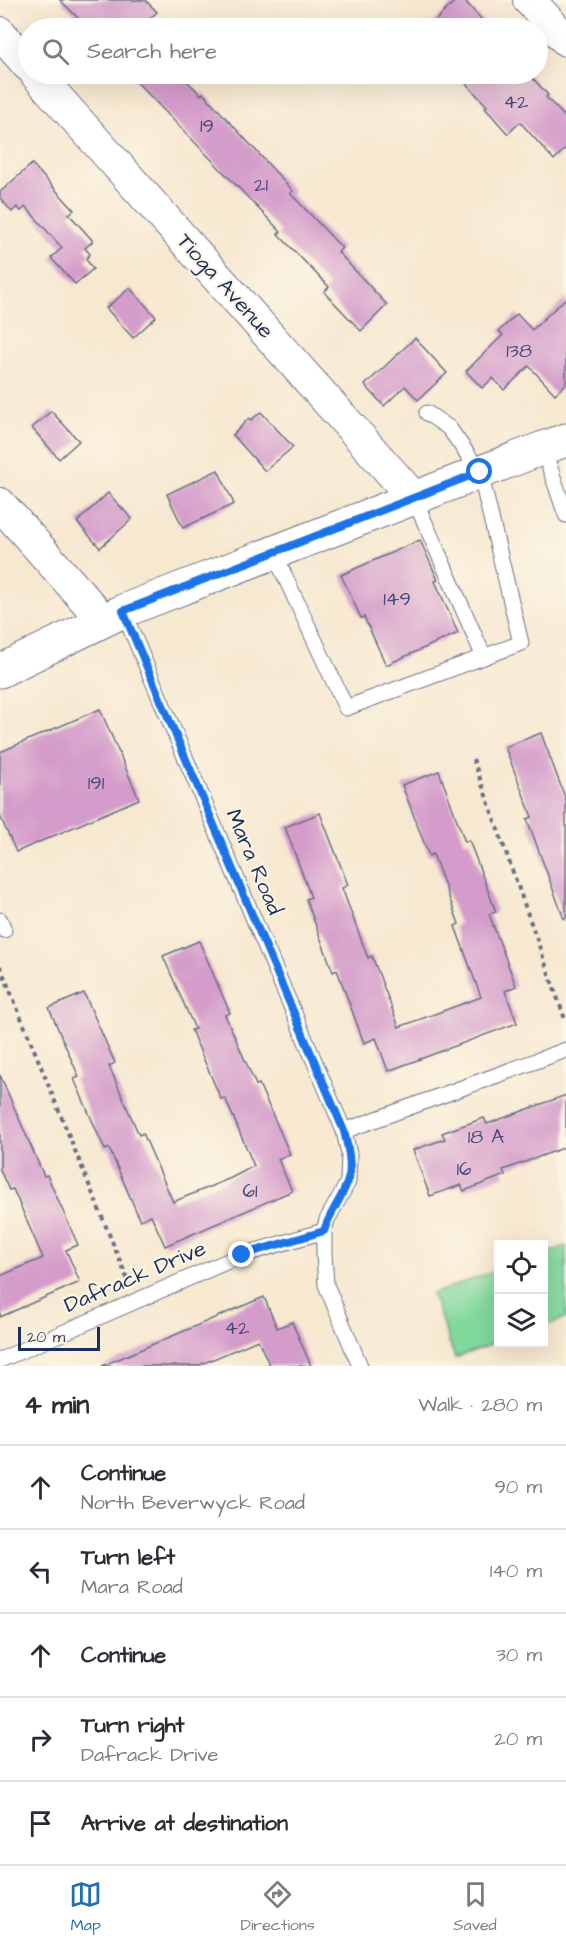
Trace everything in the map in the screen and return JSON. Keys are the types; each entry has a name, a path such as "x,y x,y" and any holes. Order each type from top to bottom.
{"street":[{"path":"529,0 546,18"},
{"path":"548,21 566,40"},
{"path":"0,33 18,54"},
{"name":"Tioga Avenue","path":"45,84 414,498"},
{"path":"0,671 113,616 554,444"},
{"path":"0,504 113,616"}],"lane":[{"path":"274,552 346,708 522,643 480,472 449,428 427,414"},
{"path":"554,444 566,515"},
{"path":"414,498 484,657"},
{"name":"Mara Road","path":"113,616 344,1131 349,1154 348,1182 332,1210 324,1231"},
{"path":"344,1131 566,1050"},
{"path":"324,1231 327,1285 360,1366"},
{"name":"Dafrack Drive","path":"0,1360 242,1255 324,1231"}],"path":[{"path":"473,759 566,1022"},
{"path":"0,966 136,1300"}],"green space":[{"path":"566,1246 566,1318 548,1325 548,1294 548,1253"},
{"path":"494,1271 494,1343 455,1358 432,1294"}],"building":[{"path":"60,0 145,0 157,12 151,18 78,18"},
{"path":"456,0 464,0 480,18 438,18"},
{"path":"139,84 190,84 201,95 203,93 293,191 290,193 342,248 338,252 387,305 361,331 324,292 329,287 278,234 281,232"},
{"path":"466,84 538,84 548,95 546,97 566,118 566,148 554,160 520,122 508,134 485,108 487,106"},
{"path":"32,164 74,210 69,214 93,241 85,248 90,254 86,259 93,269 75,284 51,258 62,248 26,207 21,211 17,207 12,212 0,198 0,192"},
{"path":"130,288 156,317 133,338 106,308"},
{"path":"566,298 566,384 555,394 529,366 504,390 493,378 482,388 466,371 503,335 499,331 517,314 532,330"},
{"path":"415,338 447,373 418,400 405,386 384,406 365,385"},
{"path":"51,411 79,441 59,459 32,428"},
{"path":"261,412 293,447 265,471 233,435 249,418 251,420"},
{"path":"218,470 234,504 183,528 167,494"},
{"path":"108,493 132,519 100,548 77,522"},
{"path":"420,540 458,633 386,665 341,575"},
{"path":"100,709 139,799 16,852 0,816 0,752"},
{"path":"541,733 566,800 566,918 564,919 527,819 532,817 505,747"},
{"path":"439,771 465,842 469,840 496,912 489,914 516,986 505,991 517,1023 388,1071 376,1038 364,1043 337,970 333,972 306,899 311,897 285,827 320,813 348,885 342,888 368,958 372,956 399,1027 481,997 455,926 459,924 433,854 429,856 402,785"},
{"path":"199,941 230,1013 225,1015 290,1154 278,1159 292,1191 165,1246 151,1215 140,1220 109,1148 105,1150 74,1079 79,1077 49,1008 84,993 115,1063 109,1066 139,1135 143,1133 173,1202 231,1178 254,1166 225,1098 221,1099 191,1030 195,1029 163,956"},
{"path":"0,1075 44,1176 47,1175 78,1245 66,1250 80,1282 0,1317 0,1276 43,1258 13,1189 9,1190 0,1170"},
{"path":"566,1095 566,1147 503,1170 505,1175 464,1191 461,1185 430,1196 413,1150 445,1139 442,1133 484,1118 487,1124"},
{"path":"264,1297 277,1328 292,1322 311,1366 270,1366 258,1340 197,1366 102,1366"}],"route":[{"path":"242,1255 324,1231 327,1220 348,1182 349,1154 344,1131 123,611 480,472"}]}
